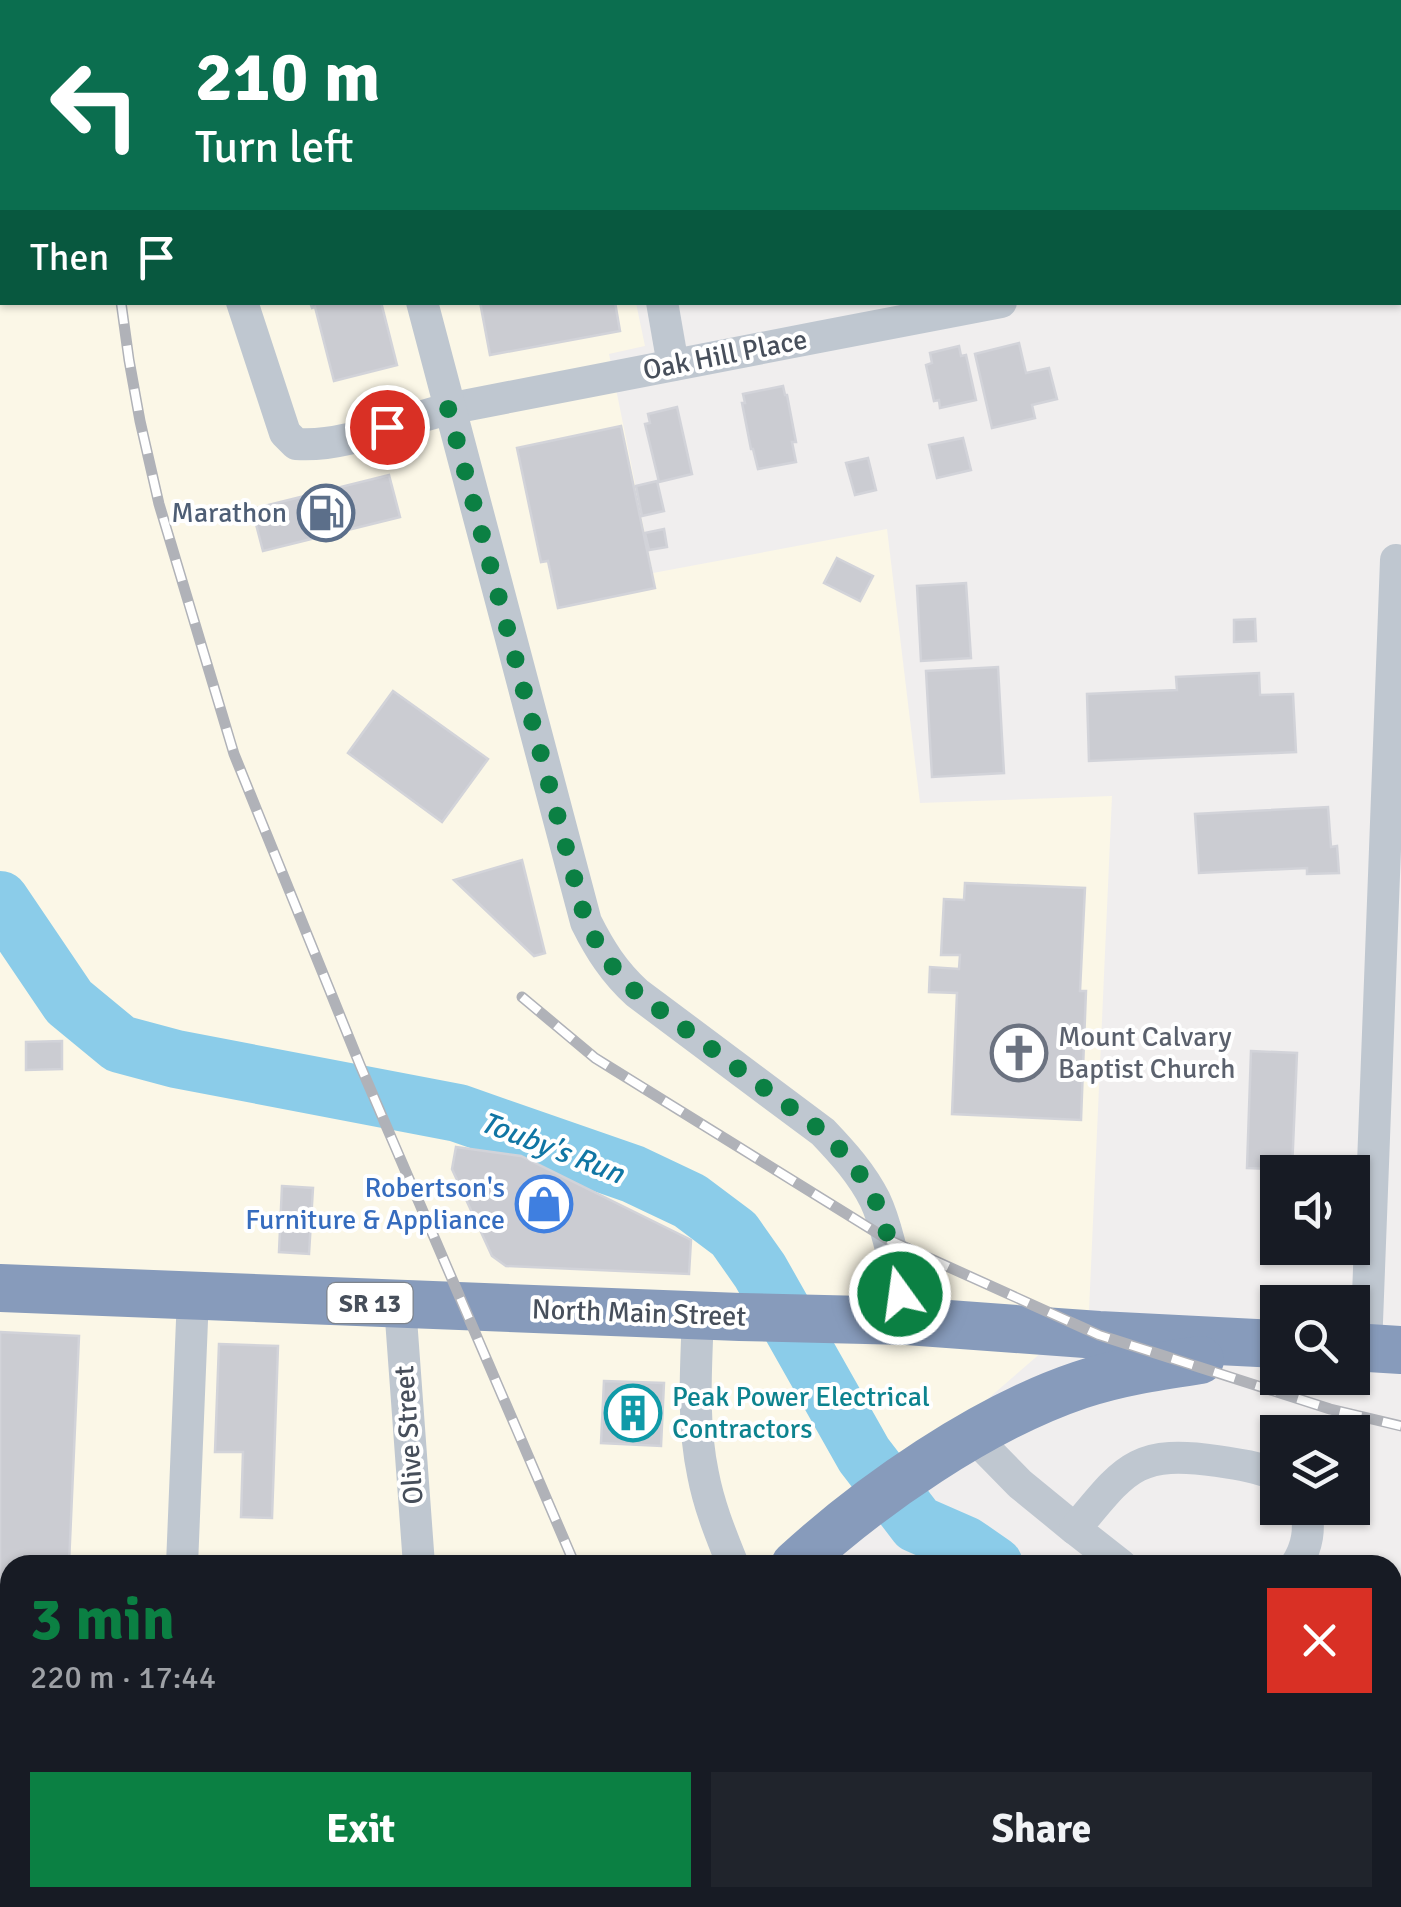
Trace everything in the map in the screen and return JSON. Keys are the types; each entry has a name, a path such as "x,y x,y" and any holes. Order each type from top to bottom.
{"highway":[{"name":"North Main Street","path":"0,1288 907,1321 1260,1345"},
{"name":"SR 13","path":"806,1555 834,1529 917,1470 1022,1409 1081,1384 1260,1349"}],"street":[{"name":"Oak Hill Place","path":"243,305 286,433 296,444 314,445 356,437 448,408 986,305"},
{"path":"423,305 586,922 618,975 637,993 823,1132 848,1158 870,1191 882,1219 907,1321"},
{"path":"663,305 673,365"},
{"path":"1373,1348 1396,560"},
{"path":"182,1555 193,1296"},
{"name":"Olive Street","path":"400,1304 417,1555"},
{"path":"719,1316 696,1422 711,1509 729,1555"},
{"path":"973,1436 1020,1484 1108,1555"},
{"path":"1075,1529 1110,1487 1132,1468 1152,1459 1185,1456 1260,1470"},
{"path":"1302,1555 1309,1525"}],"shaded area":[{"path":"0,305 636,305 645,346 609,354 653,573 887,529 920,803 1112,796 1089,1311 982,1404 840,1500 782,1555 0,1555"}],"building":[{"path":"311,305 382,305 397,365 334,381 315,307"},
{"path":"481,305 616,305 620,331 490,355"},
{"path":"1019,343 1026,373 1049,368 1057,399 1032,405 1035,418 992,428 975,354"},
{"path":"959,346 961,356 966,355 976,400 940,408 939,400 934,401 926,365 932,363 930,353"},
{"path":"783,386 796,442 792,442 796,462 758,469 743,394"},
{"path":"677,407 692,474 659,482 645,424 650,423 648,414"},
{"path":"621,426 655,588 558,608 548,561 541,562 517,448"},
{"path":"963,438 971,470 937,478 929,445"},
{"path":"868,458 876,490 855,495 846,463"},
{"name":"Marathon","path":"389,475 400,517 263,551 252,509"},
{"path":"657,481 664,511 642,516 636,486"},
{"path":"664,529 667,547 649,550 645,533"},
{"path":"837,558 873,576 860,601 824,583"},
{"path":"966,583 971,658 921,661 917,586"},
{"path":"1255,619 1256,641 1234,642 1234,620"},
{"path":"998,667 1004,773 932,777 926,671"},
{"path":"1259,673 1260,695 1293,694 1296,752 1089,761 1087,694 1177,690 1176,677"},
{"path":"393,691 488,759 442,822 348,753"},
{"path":"1328,807 1331,847 1337,846 1339,873 1307,874 1307,868 1199,873 1195,814"},
{"path":"522,860 545,953 534,956 454,880"},
{"name":"Mount Calvary Baptist Church","path":"965,883 1085,888 1080,991 1086,991 1081,1120 952,1114 957,993 929,992 930,967 959,969 960,955 941,955 944,899 964,900"},
{"path":"62,1041 62,1069 26,1070 26,1042"},
{"path":"1251,1051 1297,1053 1293,1155 1260,1155 1260,1169 1247,1168"},
{"name":"Robertson's Furniture & Appliance","path":"456,1147 521,1156 691,1240 689,1274 506,1266 492,1256 452,1169"},
{"path":"282,1186 313,1188 309,1254 279,1252"},
{"path":"0,1332 79,1336 69,1555 0,1555"},
{"path":"219,1344 278,1346 272,1518 241,1517 243,1452 215,1452"},
{"name":"Peak Power Electrical Contractors","path":"604,1381 664,1383 661,1446 601,1443"}],"waterway":[{"name":"Touby's Run","path":"0,900 69,1002 120,1044 176,1059 458,1113 633,1174 690,1201 734,1234 760,1271 864,1455 917,1524 980,1555"}],"railway":[{"path":"121,305 140,421 159,504 234,754 360,1065 571,1555"},
{"path":"522,997 595,1058 887,1239 1099,1335 1330,1409 1401,1426"}],"place":[{"name":"Marathon","path":"326,513"},
{"name":"Mount Calvary Baptist Church","path":"1019,1053"},
{"name":"Robertson's Furniture & Appliance","path":"544,1204"},
{"name":"Peak Power Electrical Contractors","path":"633,1413"}],"route":[{"path":"387,427 448,408 586,922 600,949 637,993 823,1132 848,1158 876,1201 900,1294"}]}
